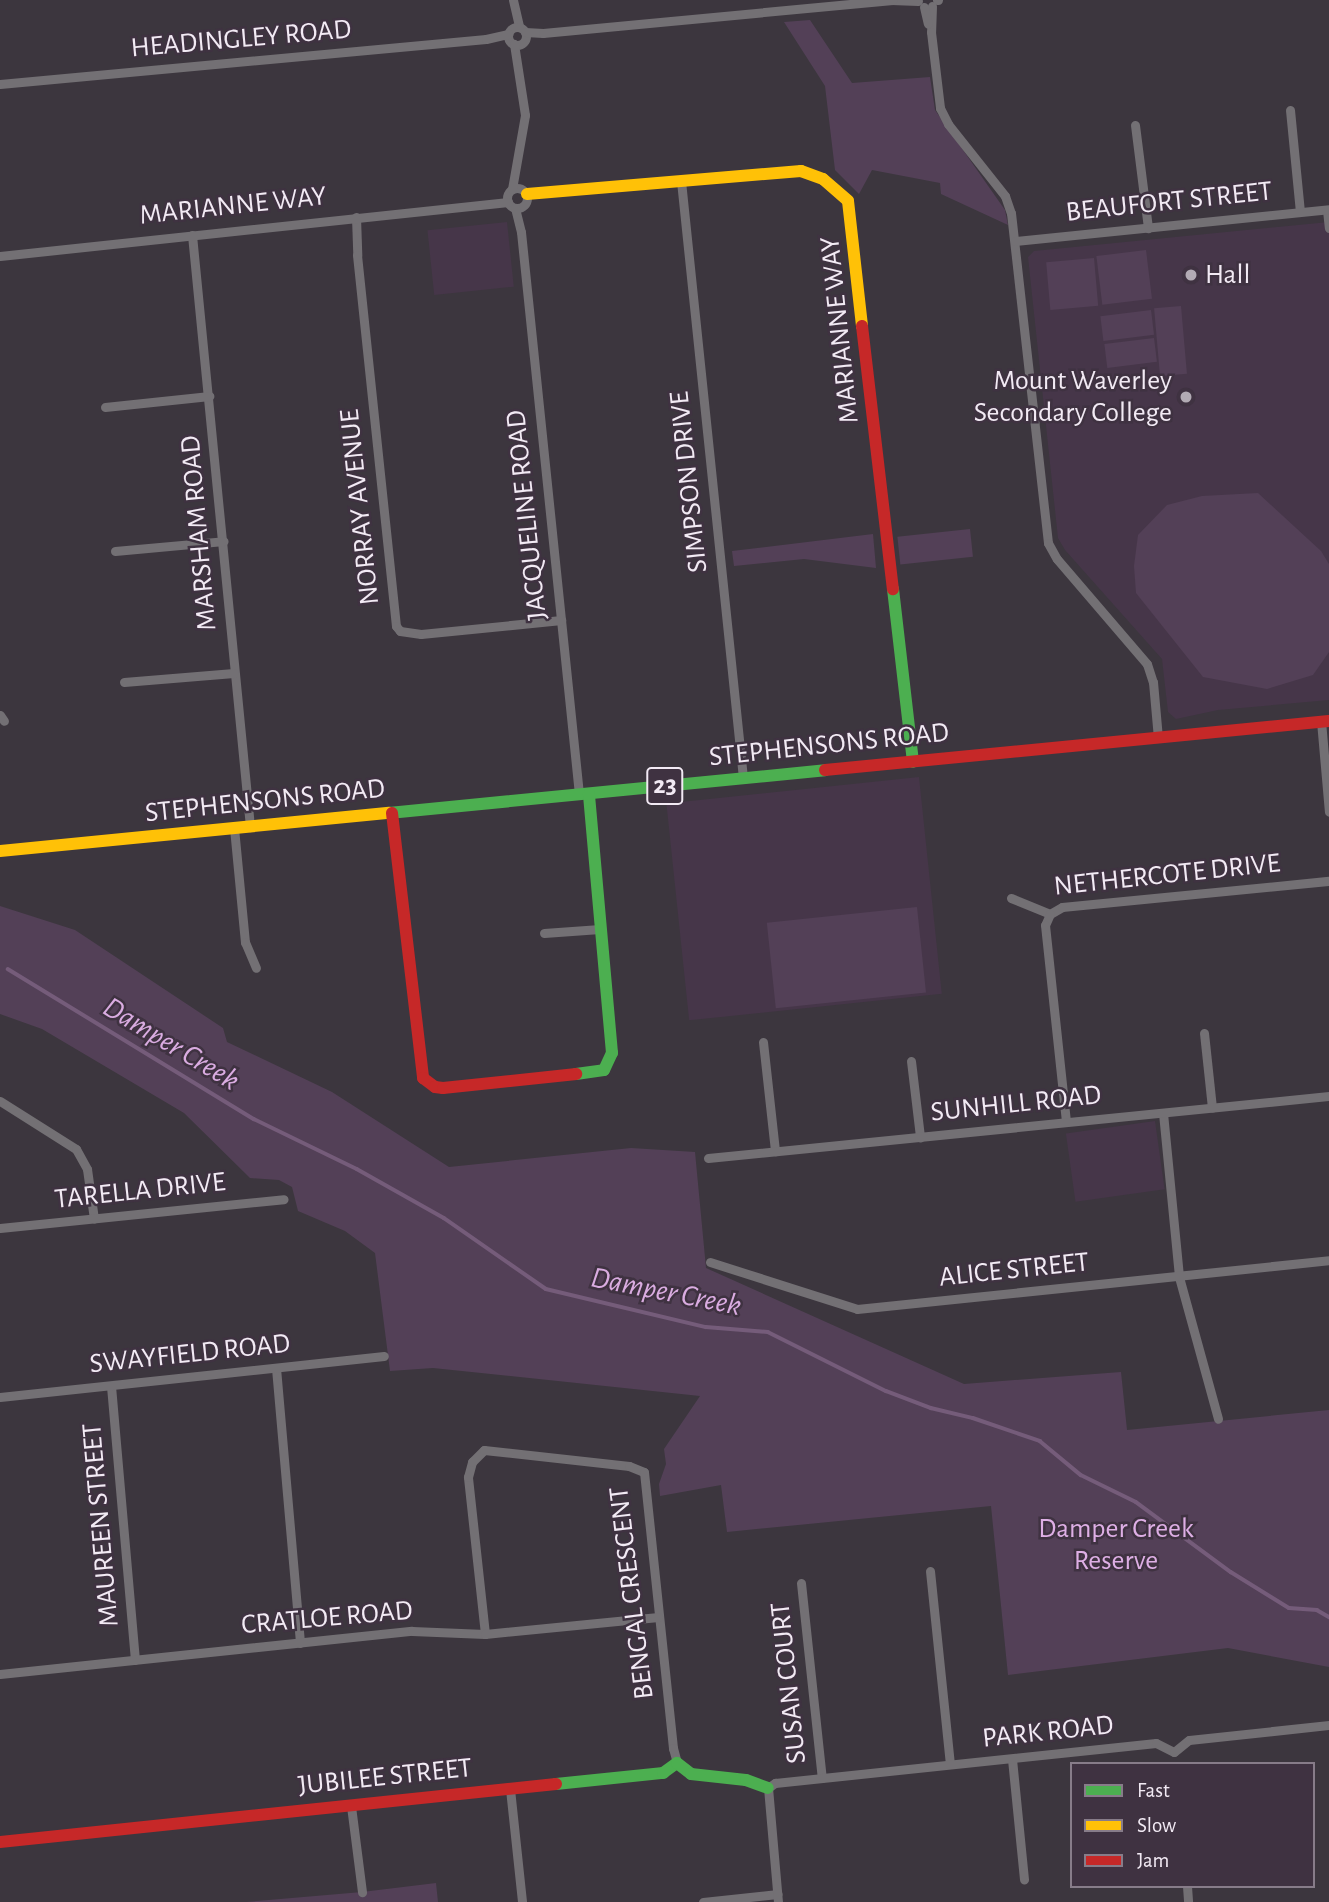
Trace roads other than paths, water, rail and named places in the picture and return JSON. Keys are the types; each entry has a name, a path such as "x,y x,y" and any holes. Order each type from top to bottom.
{"street":[{"name":"HEADINGLEY ROAD","path":"0,84 891,0 929,2"},
{"path":"929,2 930,32 940,108 948,124 1005,196 1011,213 1048,543 1057,559 1147,664 1153,682 1158,738"},
{"name":"JACQUELINE ROAD","path":"514,5 525,115 517,198 561,620 584,794"},
{"path":"1290,110 1300,212"},
{"path":"1135,125 1148,228"},
{"name":"MARIANNE WAY","path":"0,256 681,181 801,171 823,179 848,201 913,762"},
{"name":"SIMPSON DRIVE","path":"681,181 743,778"},
{"path":"1328,210 1329,228"},
{"name":"BEAUFORT STREET","path":"1015,241 1328,210"},
{"name":"NORRAY AVENUE","path":"356,216 357,255 396,626 407,634 421,634 561,620"},
{"name":"MARSHAM ROAD","path":"192,235 250,827"},
{"path":"105,407 209,396"},
{"path":"115,551 224,541"},
{"path":"124,682 234,673"},
{"path":"1325,721 1329,812"},
{"name":"STEPHENSONS ROAD","path":"0,851 1325,721"},
{"path":"392,813 421,1069 423,1077 435,1087 604,1070 612,1053 584,794"},
{"path":"234,828 245,942 256,968"},
{"name":"NETHERCOTE DRIVE","path":"1012,898 1050,914 1062,907 1329,881"},
{"path":"1050,914 1045,925 1066,1122"},
{"path":"544,933 600,929"},
{"path":"1204,1033 1212,1108"},
{"path":"764,1042 775,1151"},
{"path":"911,1061 920,1137"},
{"name":"SUNHILL ROAD","path":"708,1158 1329,1096"},
{"path":"0,1101 76,1149 88,1170 94,1219"},
{"path":"1163,1113 1179,1277 1218,1419"},
{"name":"TARELLA DRIVE","path":"0,1228 285,1199"},
{"name":"ALICE STREET","path":"710,1262 857,1308 1329,1260"},
{"name":"SWAYFIELD ROAD","path":"0,1397 384,1356"},
{"path":"276,1368 300,1643"},
{"name":"MAUREEN STREET","path":"111,1386 135,1660"},
{"name":"BENGAL CRESCENT","path":"485,1634 468,1477 472,1462 484,1450 629,1466 643,1472 673,1748 677,1763"},
{"path":"930,1571 950,1764"},
{"name":"SUSAN COURT","path":"801,1583 822,1778"},
{"name":"CRATLOE ROAD","path":"0,1674 412,1631 485,1634 658,1617"},
{"path":"1175,1762 1174,1752 1189,1740 1329,1725"},
{"name":"PARK ROAD","path":"768,1788 775,1783 1156,1743 1174,1752"},
{"path":"1012,1759 1024,1879"},
{"path":"677,1763 691,1774 746,1780 768,1788 778,1898 703,1902"},
{"name":"JUBILEE STREET","path":"0,1842 663,1773 677,1763"},
{"path":"510,1789 522,1902"},
{"path":"351,1806 362,1892"}],"waterway":[{"name":"Damper Creek","path":"8,969 254,1119 357,1169 444,1218 546,1289 706,1327 768,1332 886,1391 931,1408 973,1418 1040,1441 1081,1475 1136,1502 1231,1572 1289,1608 1317,1610 1329,1617"}],"place":[{"name":"Hall","path":"1191,275"},
{"name":"Mount Waverley Secondary College","path":"1186,397"}],"park label":[{"name":"Damper Creek Reserve","path":"1116,1545"}]}
